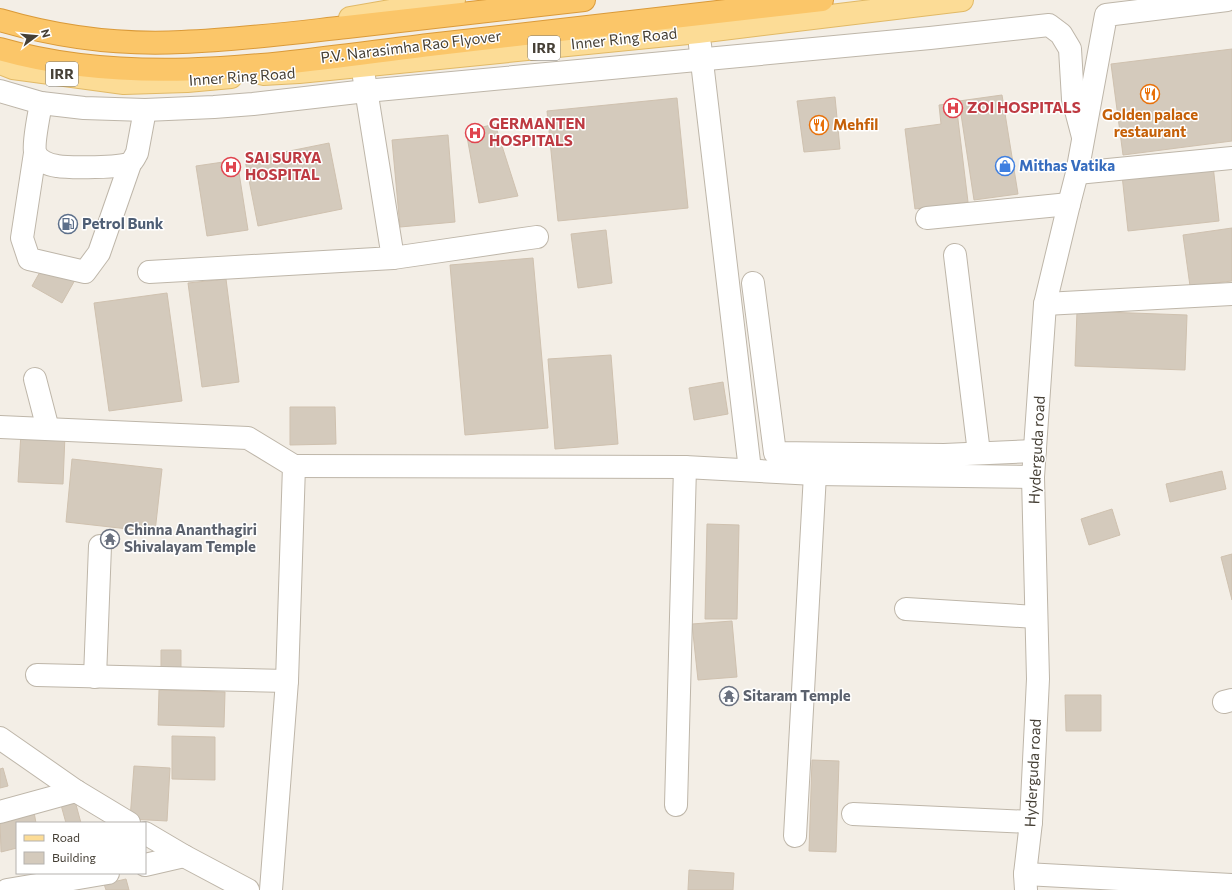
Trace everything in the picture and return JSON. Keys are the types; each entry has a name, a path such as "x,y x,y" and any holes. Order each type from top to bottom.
{"highway":[{"name":"P.V. Narasimha Rao Flyover","path":"0,20 21,26 74,36 127,41 180,42 267,35 584,0"},
{"name":"P.V. Narasimha Rao Flyover","path":"0,48 15,53 78,64 125,69 188,69 293,61 822,0"}],"main road":[{"path":"0,14 76,31 127,36 180,37 290,28 427,2 454,0"},
{"name":"Inner Ring Road","path":"0,63 13,68 124,83 187,81 363,66 698,32 962,0"}],"street":[{"name":"Hyderguda road","path":"1026,882 1031,822 1038,679 1033,477 1045,304 1077,173 1106,16 1227,0"},
{"path":"0,91 41,103 84,108 145,110 253,104 366,91 702,58 930,38 1049,25 1061,34 1070,49 1073,98 1083,137"},
{"path":"698,32 750,470"},
{"path":"363,66 393,258"},
{"path":"41,103 22,238 30,259 86,272 99,253 130,164 137,152 145,110"},
{"path":"35,153 40,160 57,166 115,167 130,164"},
{"path":"1077,173 1232,158"},
{"path":"927,218 1069,204"},
{"path":"149,272 393,258 537,237"},
{"path":"955,255 979,453"},
{"path":"753,283 776,453 944,455 1035,451"},
{"path":"1045,304 1232,294"},
{"path":"35,379 48,429"},
{"path":"0,427 248,438 294,466 686,467 816,474 1033,477"},
{"path":"271,890 287,681 294,466"},
{"path":"676,805 686,467"},
{"path":"795,836 816,474"},
{"path":"95,677 100,546"},
{"path":"906,609 1036,617"},
{"path":"37,675 287,681"},
{"path":"0,738 76,791 127,822"},
{"path":"0,812 76,791"},
{"path":"853,814 1031,822"},
{"path":"146,834 184,856 248,890"},
{"path":"146,865 184,856"},
{"path":"7,890 100,880"},
{"path":"1026,882 1232,885"}],"building":[{"path":"1232,49 1232,141 1123,155 1111,64"},
{"path":"1002,95 1018,194 974,200 959,101"},
{"name":"Mehfil","path":"835,97 840,149 804,152 797,101"},
{"path":"677,98 688,208 558,221 547,111"},
{"path":"956,103 968,202 915,209 905,129 941,124 939,105"},
{"path":"495,124 518,196 479,203 466,131"},
{"path":"448,135 455,222 400,227 392,140"},
{"path":"329,143 342,209 258,226 245,160"},
{"path":"237,160 248,230 207,236 196,166"},
{"path":"1213,165 1219,221 1128,231 1122,175"},
{"path":"1232,228 1232,281 1190,286 1183,235"},
{"path":"606,230 612,283 578,288 571,234"},
{"path":"533,258 548,428 465,435 450,265"},
{"path":"45,263 75,280 62,303 32,286"},
{"path":"226,279 239,382 202,387 188,283"},
{"path":"167,293 182,401 109,411 94,303"},
{"path":"1077,311 1187,315 1185,370 1075,366"},
{"path":"611,355 618,444 555,449 548,359"},
{"path":"723,382 728,414 694,420 689,388"},
{"path":"290,407 335,407 336,444 290,445"},
{"path":"21,433 65,435 63,484 18,482"},
{"path":"72,459 162,469 155,532 66,522"},
{"path":"1222,471 1226,489 1170,502 1166,484"},
{"path":"1112,509 1120,535 1089,545 1081,519"},
{"path":"707,524 739,525 737,619 705,619"},
{"path":"1232,554 1232,600 1221,557"},
{"path":"732,621 737,677 698,680 692,624"},
{"path":"161,650 181,650 181,668 161,669"},
{"path":"159,690 225,692 224,727 158,725"},
{"path":"1065,695 1101,695 1101,731 1066,731"},
{"path":"172,736 215,737 215,780 172,779"},
{"path":"812,760 839,761 836,852 809,851"},
{"path":"134,766 170,768 167,821 130,819"},
{"path":"3,768 8,786 0,788 0,769"},
{"path":"75,801 81,822 66,822 61,805"},
{"path":"34,812 36,822 16,822 16,848 1,852 0,820"},
{"path":"689,870 734,873 733,890 688,890"},
{"path":"126,879 129,890 106,890 104,884"}],"place":[{"name":"Golden palace restaurant","path":"1150,94"},
{"name":"ZOI HOSPITALS","path":"953,108"},
{"name":"Mehfil","path":"819,125"},
{"name":"GERMANTEN HOSPITALS","path":"475,133"},
{"name":"Mithas Vatika","path":"1005,166"},
{"name":"SAI SURYA HOSPITAL","path":"231,167"},
{"name":"Petrol Bunk","path":"68,224"},
{"name":"Chinna Ananthagiri Shivalayam Temple","path":"110,539"},
{"name":"Sitaram Temple","path":"729,696"}]}
